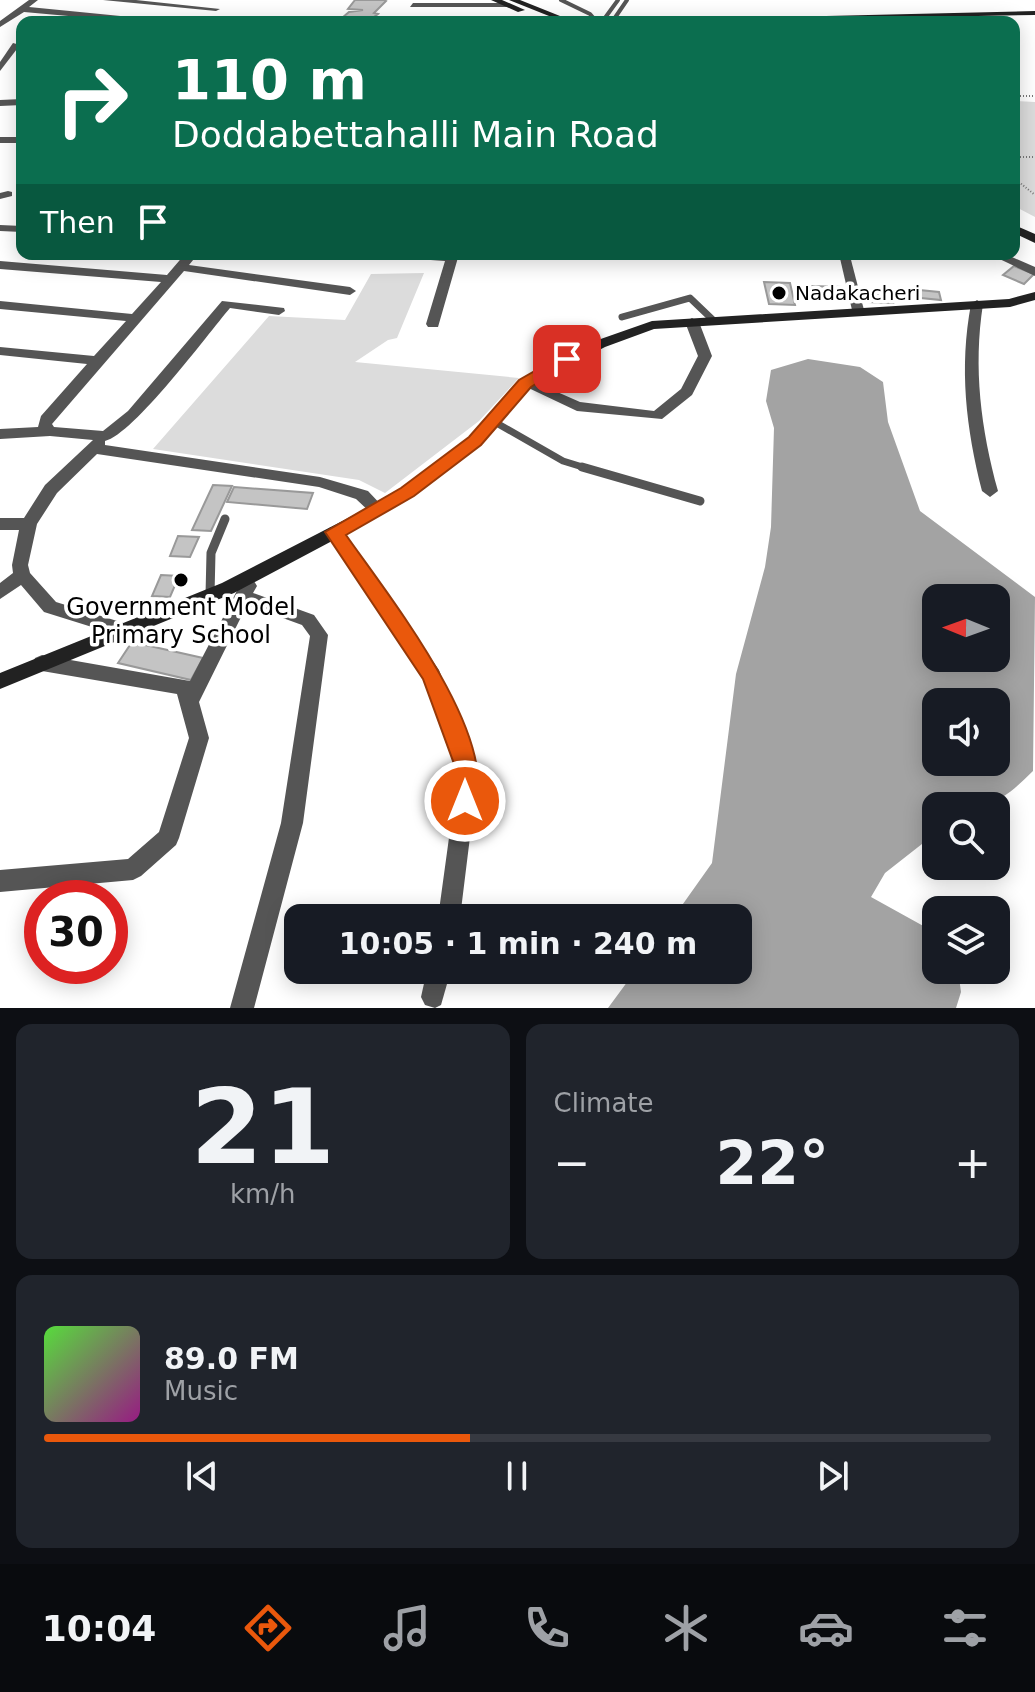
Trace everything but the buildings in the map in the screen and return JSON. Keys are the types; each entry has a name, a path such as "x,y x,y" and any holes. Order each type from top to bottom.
{"main road":[{"path":"495,0 553,16"},
{"path":"510,2 540,16"},
{"path":"0,681 210,595 377,509 407,492 475,441 525,383 600,344 652,325 1010,303 1035,296"}],"street":[{"path":"0,26 34,0"},
{"path":"107,0 216,9"},
{"path":"115,16 135,2"},
{"path":"414,3 474,5 510,2"},
{"path":"468,16 474,5"},
{"path":"22,9 77,16"},
{"path":"0,26 11,27"},
{"path":"0,68 16,49"},
{"path":"50,431 44,425 46,419 187,260"},
{"path":"433,324 452,260"},
{"path":"845,260 858,310"},
{"path":"1008,260 1035,272"},
{"path":"0,265 170,279"},
{"path":"181,267 350,291"},
{"path":"124,630 50,607 22,575 20,565 29,524 51,489 133,414 227,304 279,311"},
{"path":"977,304 970,338 973,416 990,491"},
{"path":"0,305 135,318"},
{"path":"525,383 577,406 657,416 687,392 705,356 692,322"},
{"path":"0,351 98,361"},
{"path":"1,433 50,431 320,482 362,495 377,509"},
{"path":"0,524 29,524"},
{"path":"335,532 432,676 468,772 451,904"},
{"path":"0,592 22,575"},
{"path":"189,702 253,575"},
{"path":"242,1008 292,823 319,635 308,620 243,596"},
{"path":"0,881 133,869 168,838 199,738 185,687 42,663"},
{"path":"433,997 436,984"}],"lane":[{"path":"561,0 592,16"},
{"path":"604,16 618,0"},
{"path":"622,317 690,298 713,320"},
{"path":"493,421 563,461 700,501"},
{"path":"210,595 211,553 225,519"}],"shaded area":[{"path":"1020,101 1035,102 1035,217 1020,209"},
{"path":"424,273 397,338 388,340 355,362 519,378 479,421 385,493 359,480 153,449 269,316 345,320 371,274"},
{"path":"808,359 860,367 883,382 888,422 920,511 1035,597 1033,771 1009,792 922,792 922,844 885,873 871,897 922,925 922,984 960,984 956,1008 608,1008 626,984 752,984 752,904 683,904 712,863 736,674 765,567 771,527 774,428 766,401 771,370"}],"place":[{"name":"Nadakacheri","path":"779,293"},
{"name":"Government Model Primary School","path":"181,580"}],"route":[{"path":"465,801 468,772 432,676 335,532 407,492 475,441 525,383 567,359"}]}
